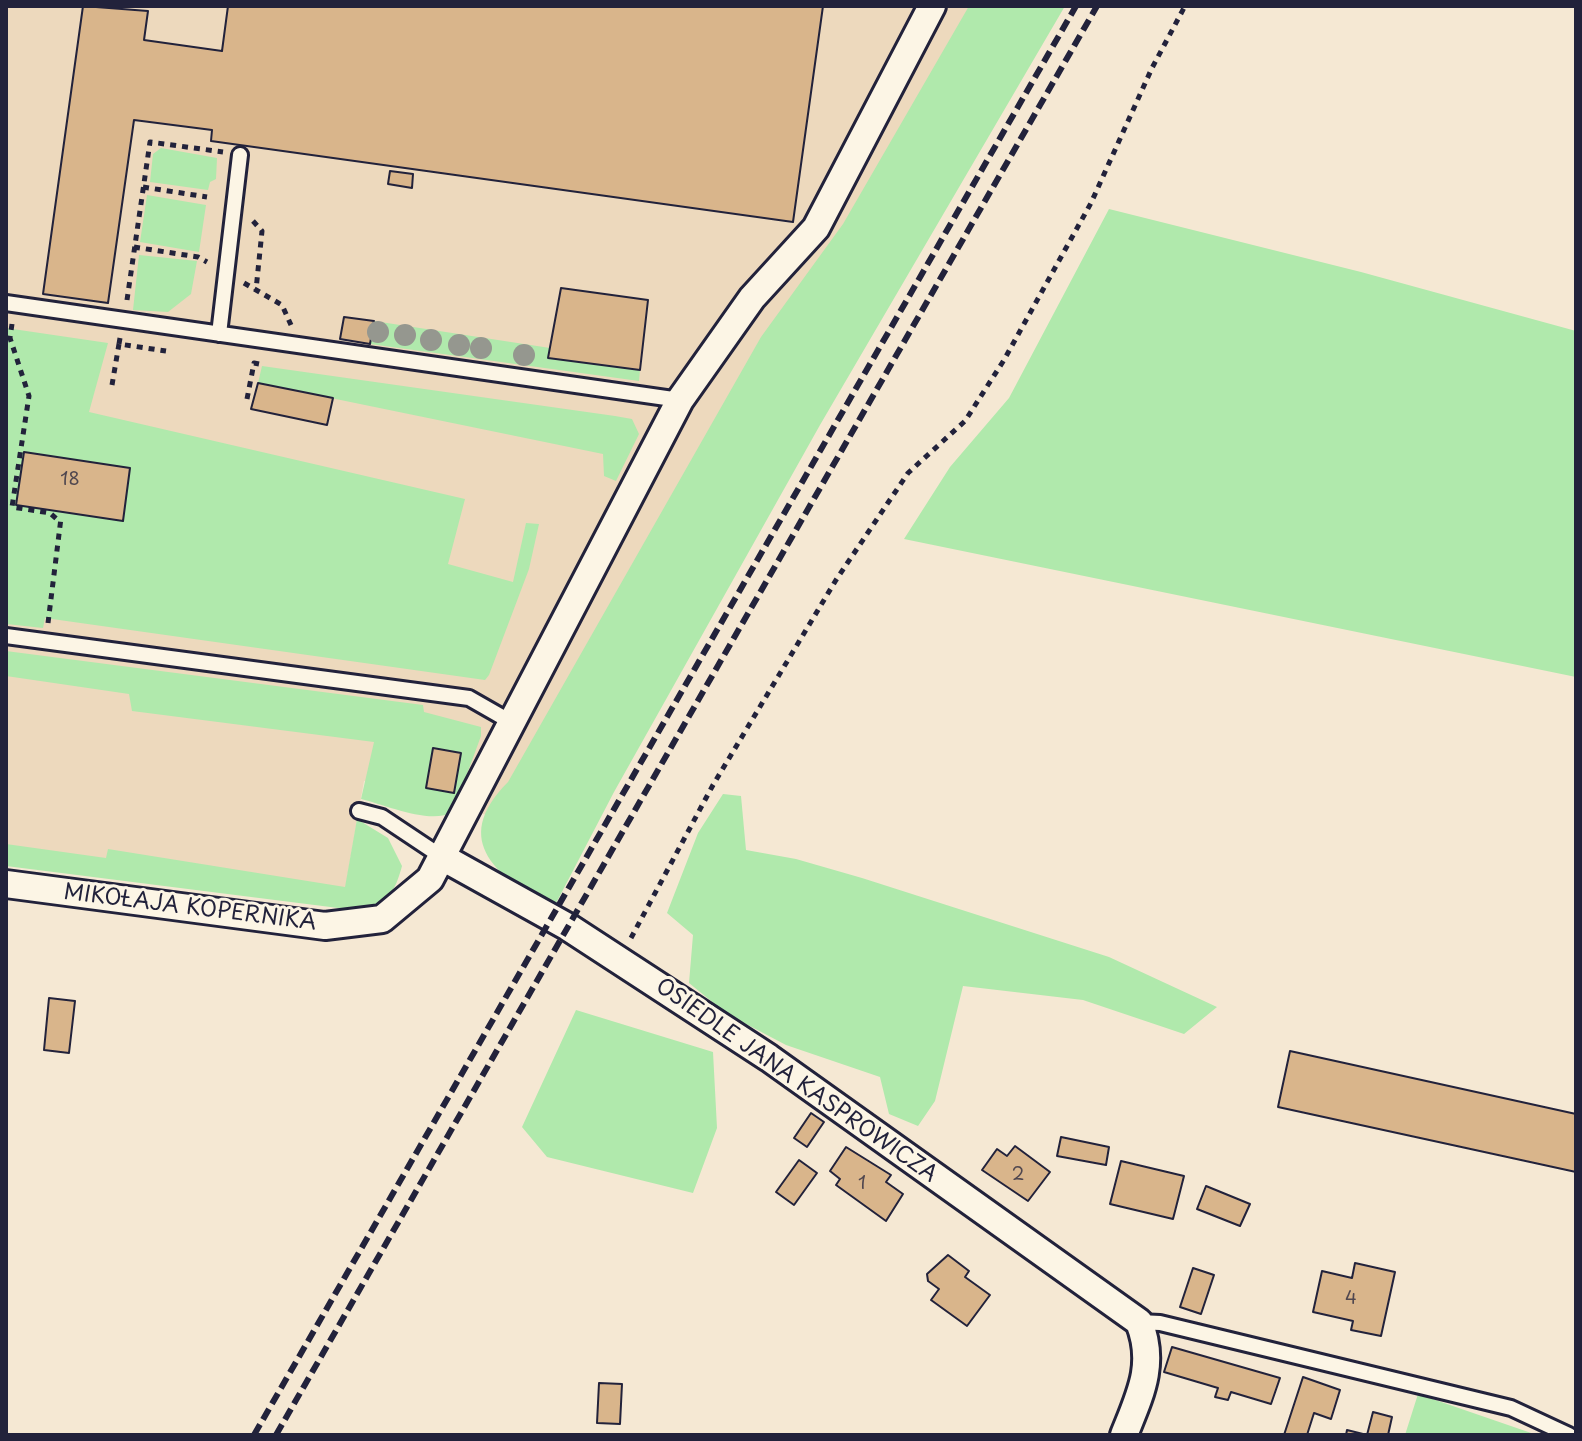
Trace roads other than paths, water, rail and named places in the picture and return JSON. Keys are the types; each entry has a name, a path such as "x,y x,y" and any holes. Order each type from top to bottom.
{"street":[{"name":"MIKOŁAJA KOPERNIKA","path":"6,884 325,926 382,919 430,879 680,400 752,298 816,228 932,6"},
{"name":"OSIEDLE JANA KASPROWICZA","path":"442,857 620,960 769,1058 1139,1322"},
{"path":"1124,1435 1148,1376 1146,1340 1139,1322"}],"lane":[{"path":"219,334 240,155"},
{"path":"6,303 680,400"},
{"path":"6,636 469,698 511,722"},
{"path":"359,811 382,817 442,857"},
{"name":"OSIEDLE JANA KASPROWICZA","path":"1139,1322 1160,1323 1511,1408 1569,1435"}],"railway":[{"path":"254,1435 1076,6"},
{"path":"276,1435 1097,6"}]}
